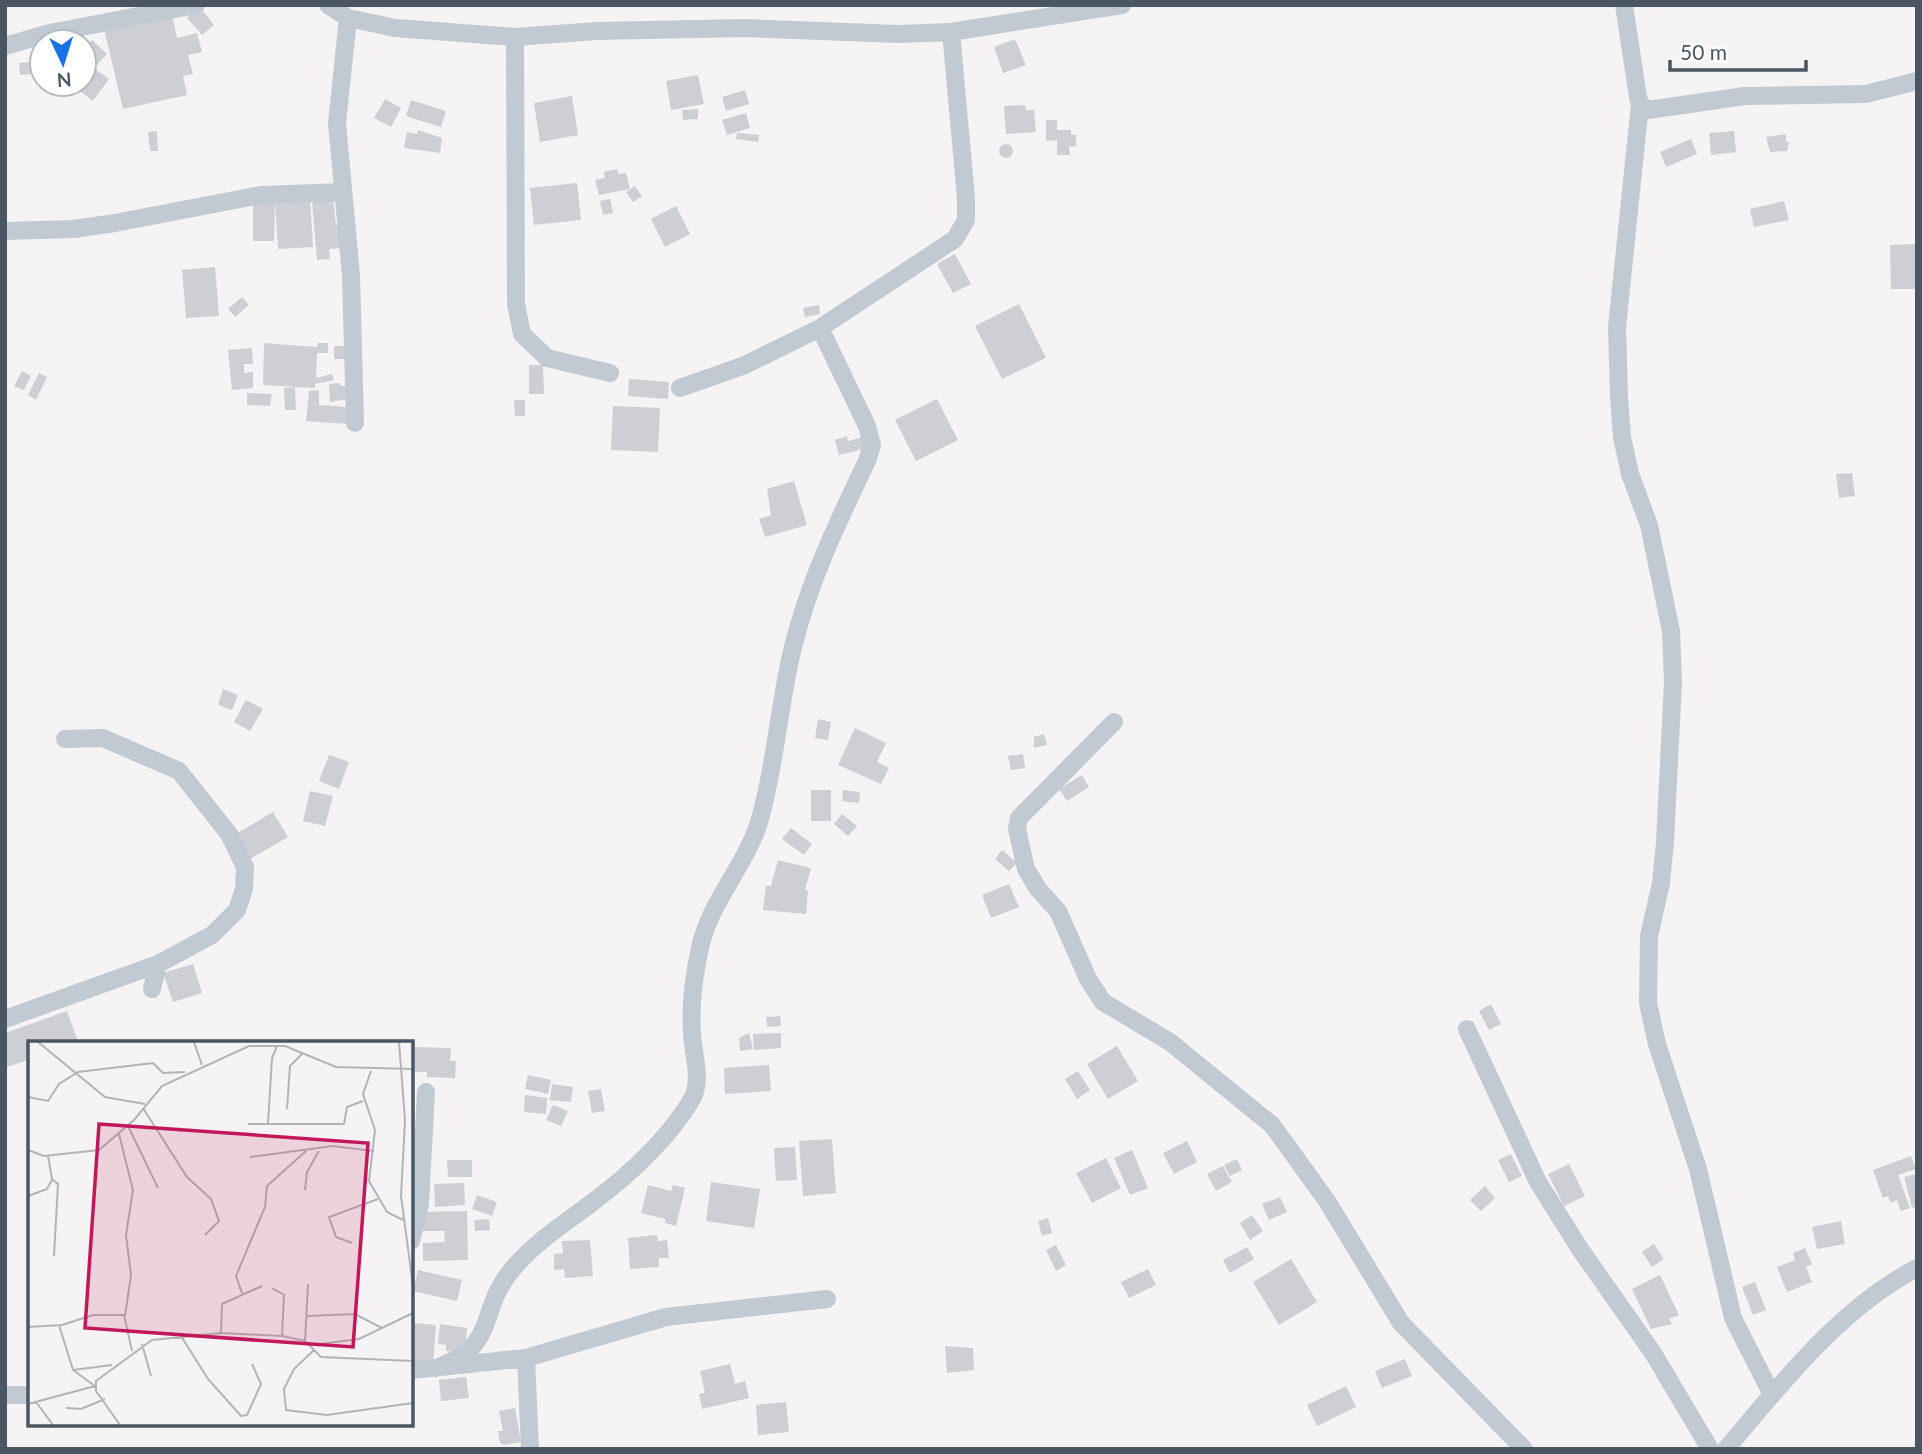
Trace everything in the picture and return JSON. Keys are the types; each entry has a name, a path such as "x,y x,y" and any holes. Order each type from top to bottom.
{"street":[{"path":"5,46 50,33 196,5"},
{"path":"328,5 348,18 395,28 515,37 597,31 745,28 898,34 951,32 1122,5"},
{"path":"1624,5 1640,104 1617,327 1619,397 1622,437 1630,474 1649,526 1671,631 1673,682 1665,842 1661,883 1649,936 1648,1003 1657,1044 1698,1169 1733,1318 1772,1395"},
{"path":"348,18 337,123 351,275 355,423"},
{"path":"680,388 745,365 820,328 955,239 966,220 951,32"},
{"path":"515,37 516,304 522,334 547,358 610,373"},
{"path":"1640,104 1648,110 1659,111 1745,96 1866,94 1917,81"},
{"path":"5,231 74,229 261,195 343,192"},
{"path":"436,1368 457,1361 472,1350 481,1338 496,1292 514,1266 547,1236 592,1204 638,1164 675,1125 694,1096 696,1066 691,1033 700,947 709,916 759,822 776,755 792,649 817,567 872,445 867,426 820,328"},
{"path":"1114,722 1019,818 1017,830 1026,869 1038,889 1058,911 1088,979 1103,1002 1170,1042 1272,1125 1327,1201 1401,1323 1524,1449"},
{"path":"5,1019 158,964 212,935 237,909 244,889 245,867 229,834 178,771 103,738 65,739"},
{"path":"152,989 158,964"},
{"path":"1467,1029 1538,1182 1653,1353 1710,1449"},
{"path":"413,1233 420,1205 426,1092"},
{"path":"1726,1449 1828,1336 1868,1302 1917,1268"},
{"path":"413,1370 526,1359 666,1317 827,1299"},
{"path":"526,1359 530,1449"},
{"path":"5,1395 28,1395"}],"building":[{"path":"200,7 214,25 202,35 187,18"},
{"path":"172,14 177,38 197,33 202,52 188,55 193,74 183,76 187,95 123,109 104,29"},
{"path":"1015,39 1026,65 1003,73 994,47"},
{"path":"98,46 107,54 98,64"},
{"path":"28,62 28,74 20,75 19,63"},
{"path":"98,71 109,79 98,94"},
{"path":"698,75 704,104 671,110 666,81"},
{"path":"745,90 749,104 726,111 722,97"},
{"path":"572,96 578,135 540,142 534,103"},
{"path":"385,99 401,108 391,127 374,118"},
{"path":"411,100 446,111 441,127 406,116"},
{"path":"1025,105 1026,110 1034,110 1036,132 1006,134 1004,106"},
{"path":"698,109 698,119 683,120 682,110"},
{"path":"746,113 750,128 727,135 722,120"},
{"path":"1046,120 1057,120 1057,130 1071,130 1071,135 1076,135 1076,146 1069,147 1070,155 1057,155 1057,140 1046,141"},
{"path":"418,130 442,138 440,153 404,148 407,132 417,134"},
{"path":"157,131 158,151 150,151 148,132"},
{"path":"1734,131 1736,152 1711,155 1709,133"},
{"path":"737,133 759,135 758,142 736,139"},
{"path":"1786,134 1786,142 1789,142 1787,151 1770,152 1766,137"},
{"path":"1691,139 1697,154 1666,167 1660,152"},
{"path":"1006,144 1011,146 1011,156 1006,158 1001,156 999,151 1001,146"},
{"path":"617,169 618,174 626,173 630,189 599,195 595,180 605,178 604,172"},
{"path":"577,183 581,220 534,225 530,188"},
{"path":"635,186 642,196 633,202 626,192"},
{"path":"310,198 313,247 278,249 275,200"},
{"path":"333,199 336,225 343,224 345,248 329,249 330,259 317,260 312,201"},
{"path":"610,199 613,213 603,215 600,201"},
{"path":"253,201 275,201 274,241 253,241"},
{"path":"1784,201 1789,220 1754,227 1750,209"},
{"path":"676,206 690,234 665,247 651,219"},
{"path":"1917,244 1917,289 1891,289 1890,245"},
{"path":"955,254 971,284 953,293 937,264"},
{"path":"215,267 219,316 186,318 182,270"},
{"path":"242,297 249,305 235,317 228,309"},
{"path":"1019,304 1046,358 1002,379 975,326"},
{"path":"819,305 820,314 805,317 803,308"},
{"path":"264,343 317,347 318,343 328,343 328,353 317,353 316,378 332,374 334,380 315,384 315,388 263,385"},
{"path":"334,346 362,346 362,359 334,359"},
{"path":"252,348 253,364 244,364 244,373 253,372 253,388 232,390 228,350"},
{"path":"529,365 543,365 544,394 529,394"},
{"path":"22,371 31,376 24,390 14,386"},
{"path":"39,373 47,377 36,400 28,395"},
{"path":"629,379 669,382 668,399 628,396"},
{"path":"340,383 341,386 350,386 349,399 330,402 329,384"},
{"path":"295,387 296,410 285,410 284,388"},
{"path":"319,390 319,405 348,407 347,424 306,421 309,391"},
{"path":"247,393 272,394 270,406 247,405"},
{"path":"937,399 958,440 916,461 895,420"},
{"path":"514,400 525,400 525,416 515,416"},
{"path":"613,406 660,408 658,452 611,450"},
{"path":"872,435 875,446 839,455 835,440 847,436 848,441"},
{"path":"1852,473 1855,496 1839,498 1836,474"},
{"path":"794,481 807,525 765,537 759,519 771,515 767,489"},
{"path":"223,689 238,695 232,710 218,705"},
{"path":"246,700 263,709 250,731 234,722"},
{"path":"818,719 831,722 828,740 815,738"},
{"path":"855,728 886,743 877,762 889,768 881,784 838,765"},
{"path":"1044,734 1047,745 1034,748 1034,737"},
{"path":"1023,754 1025,768 1011,770 1008,756"},
{"path":"329,755 349,762 339,789 319,781"},
{"path":"1082,775 1089,787 1067,801 1059,789"},
{"path":"811,790 831,790 831,821 811,821"},
{"path":"843,790 860,792 859,803 842,801"},
{"path":"310,791 333,796 325,826 303,821"},
{"path":"273,812 288,837 248,860 234,835"},
{"path":"842,814 857,826 848,836 834,824"},
{"path":"791,828 812,844 804,855 782,839"},
{"path":"1002,850 1017,863 1009,871 995,859"},
{"path":"778,860 811,868 805,890 808,891 806,914 763,910 766,886 771,886"},
{"path":"1009,884 1019,907 991,918 982,895"},
{"path":"193,964 202,993 173,1002 163,973"},
{"path":"1491,1004 1501,1024 1489,1030 1479,1011"},
{"path":"67,1011 78,1041 28,1041 28,1060 5,1068 5,1033"},
{"path":"780,1016 781,1026 767,1027 766,1017"},
{"path":"749,1033 753,1049 740,1051 739,1038"},
{"path":"781,1033 781,1048 754,1050 753,1034"},
{"path":"1117,1046 1138,1081 1108,1099 1087,1064"},
{"path":"413,1047 451,1048 450,1061 456,1061 455,1078 427,1077 427,1072 413,1072"},
{"path":"769,1065 771,1091 725,1094 724,1068"},
{"path":"1078,1071 1090,1090 1077,1099 1065,1079"},
{"path":"528,1075 551,1080 548,1094 525,1089"},
{"path":"552,1084 573,1087 571,1102 550,1100"},
{"path":"601,1089 605,1111 592,1113 588,1091"},
{"path":"525,1095 547,1098 546,1114 524,1112"},
{"path":"553,1105 568,1111 561,1126 546,1120"},
{"path":"832,1139 836,1193 803,1196 799,1141"},
{"path":"1187,1141 1197,1162 1174,1174 1163,1153"},
{"path":"795,1147 797,1180 776,1181 774,1148"},
{"path":"1132,1150 1148,1188 1130,1195 1114,1158"},
{"path":"1511,1154 1522,1176 1509,1182 1498,1160"},
{"path":"1911,1156 1916,1169 1898,1175 1910,1208 1901,1211 1897,1200 1891,1203 1888,1196 1883,1198 1873,1170"},
{"path":"1106,1158 1121,1188 1092,1203 1076,1173"},
{"path":"1237,1159 1242,1170 1230,1176 1224,1165"},
{"path":"447,1160 472,1160 472,1177 448,1177"},
{"path":"1569,1164 1585,1196 1564,1206 1548,1174"},
{"path":"1223,1166 1232,1182 1216,1191 1207,1174"},
{"path":"1917,1174 1917,1206 1912,1208 1904,1177"},
{"path":"711,1182 760,1189 754,1228 706,1221"},
{"path":"464,1183 465,1205 435,1207 434,1184"},
{"path":"648,1185 671,1191 673,1185 685,1188 676,1226 665,1223 665,1219 641,1213"},
{"path":"1485,1186 1495,1198 1481,1211 1470,1200"},
{"path":"477,1195 497,1202 492,1216 472,1209"},
{"path":"1280,1197 1287,1212 1269,1220 1262,1204"},
{"path":"467,1211 468,1260 423,1261 423,1243 445,1242 444,1231 423,1231 423,1212"},
{"path":"1252,1215 1263,1231 1250,1240 1240,1223"},
{"path":"1048,1218 1052,1233 1042,1236 1038,1221"},
{"path":"489,1219 490,1230 475,1231 474,1220"},
{"path":"1841,1221 1845,1244 1817,1249 1812,1227"},
{"path":"657,1235 658,1241 667,1240 669,1258 659,1258 659,1267 630,1269 628,1238"},
{"path":"590,1240 593,1276 565,1278 564,1269 554,1270 554,1254 563,1253 562,1241"},
{"path":"1654,1244 1664,1259 1652,1267 1642,1252"},
{"path":"1056,1245 1066,1265 1056,1271 1046,1250"},
{"path":"1247,1247 1254,1259 1230,1273 1223,1260"},
{"path":"1805,1248 1812,1264 1806,1267 1812,1282 1787,1292 1777,1267 1795,1260 1793,1253"},
{"path":"1291,1259 1317,1302 1279,1325 1253,1282"},
{"path":"1148,1269 1156,1285 1129,1298 1121,1282"},
{"path":"418,1270 462,1280 457,1301 413,1291"},
{"path":"1660,1275 1679,1315 1669,1319 1672,1324 1651,1329 1632,1289"},
{"path":"1755,1282 1766,1310 1753,1315 1742,1287"},
{"path":"413,1323 436,1325 433,1365 413,1363"},
{"path":"440,1324 467,1328 465,1353 446,1351 446,1345 438,1344"},
{"path":"945,1346 973,1348 974,1370 947,1373"},
{"path":"1405,1359 1412,1376 1382,1388 1375,1371"},
{"path":"730,1364 735,1384 745,1381 749,1398 702,1409 699,1394 705,1393 700,1371"},
{"path":"466,1377 469,1398 441,1401 439,1380"},
{"path":"1346,1386 1356,1407 1317,1426 1307,1405"},
{"path":"786,1402 789,1432 758,1435 756,1405"},
{"path":"515,1408 521,1442 504,1445 500,1443 498,1431 503,1431 499,1411"}]}
